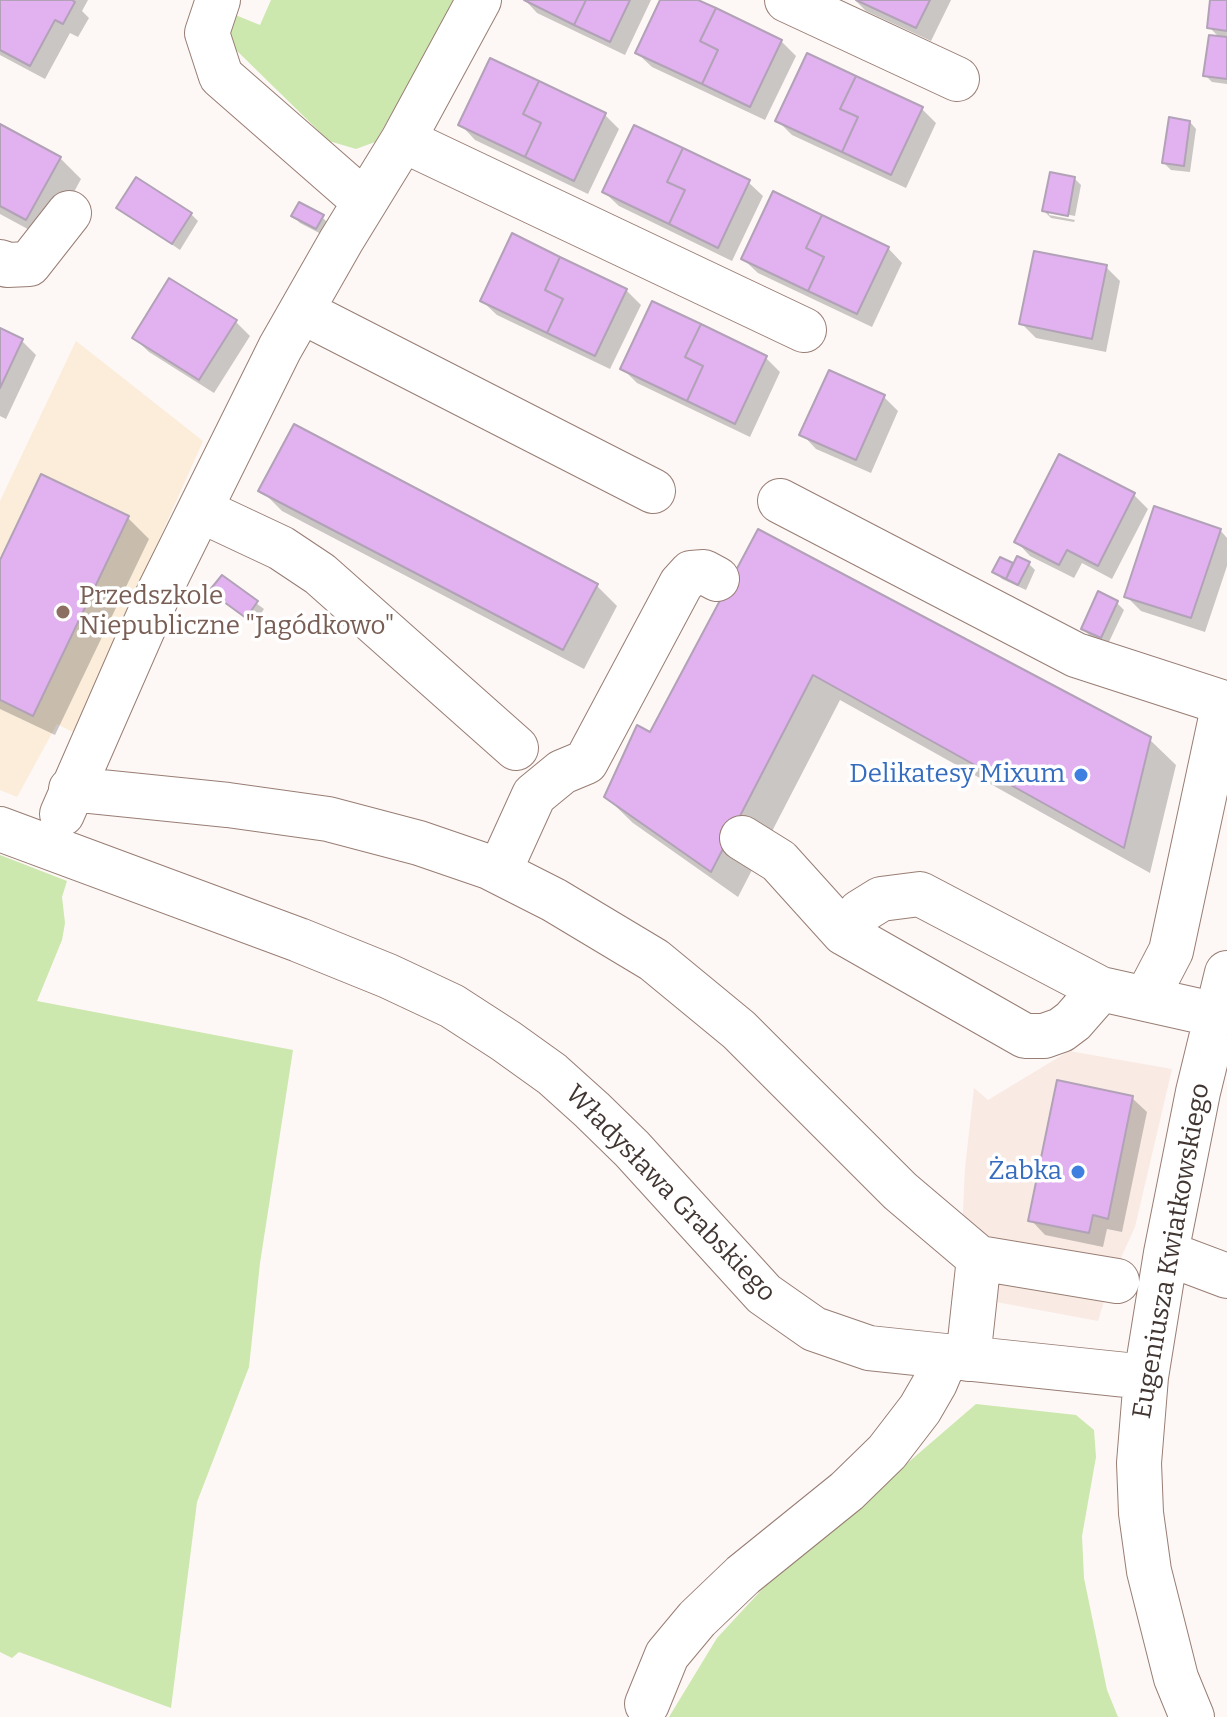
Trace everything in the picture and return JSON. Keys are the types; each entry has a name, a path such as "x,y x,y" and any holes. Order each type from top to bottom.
{"street":[{"path":"218,0 207,33 221,76 365,202"},
{"path":"50,847 71,789 160,590 280,348 403,140 479,0"},
{"path":"787,0 957,79"},
{"path":"403,140 804,330"},
{"path":"0,262 7,265 29,264 69,213"},
{"path":"301,311 653,491"},
{"path":"780,501 1076,655 1226,704 1171,951 1146,999"},
{"path":"200,510 281,548 320,574 516,748"},
{"path":"499,872 534,795 562,772 586,762 681,584 691,573 704,572 717,579"},
{"path":"71,789 328,819 419,843 499,872 554,900 654,960 739,1030 900,1191 979,1258 1117,1281"},
{"name":"Władysława Grabskiego","path":"0,829 299,940 452,1006 541,1066 592,1110 632,1149 764,1294 814,1329 869,1348 1146,1377"},
{"path":"742,838 779,861 844,933 1025,1036 1044,1036 1061,1030 1101,989"},
{"path":"844,933 860,912 881,899 920,894 1101,989 1217,1015"},
{"name":"Eugeniusza Kwiatkowskiego","path":"1192,1717 1176,1678 1159,1618 1141,1513 1139,1463 1146,1377 1166,1253 1192,1119 1227,973"},
{"path":"1166,1253 1227,1276"},
{"path":"647,1704 667,1655 697,1619 743,1575 847,1491 887,1452 920,1409 935,1383 957,1358 979,1258"}],"shaded area":[{"name":"Przedszkole Niepubliczne \"Jagódkowo\"","path":"76,341 203,441 73,732 57,724 17,797 0,790 0,501"},
{"path":"1069,1051 1172,1069 1135,1227 1109,1284 1098,1321 959,1295 965,1168 974,1088 988,1100"}],"green space":[{"path":"271,0 458,0 375,142 356,149 329,141 232,46 228,12 260,25"},
{"path":"0,855 67,881 62,897 65,923 62,940 37,1001 293,1050 260,1263 249,1367 197,1502 171,1708 19,1652 12,1658 0,1652"},
{"path":"976,1404 1076,1415 1094,1430 1096,1457 1082,1536 1084,1578 1107,1690 1118,1717 669,1717 717,1638 767,1584"}],"building":[{"path":"0,0 75,2 63,24 55,20 30,66 0,50"},
{"path":"524,0 586,0 574,25"},
{"path":"586,0 630,0 610,42 574,25"},
{"path":"660,0 698,0 716,8 700,41 718,50 702,84 635,53"},
{"path":"856,0 930,0 916,28"},
{"path":"1210,0 1227,0 1227,31 1207,28"},
{"path":"716,8 782,40 750,107 702,84 718,50 700,41"},
{"path":"1209,35 1227,37 1227,79 1203,76"},
{"path":"807,53 856,76 840,109 858,117 842,152 775,121"},
{"path":"490,58 539,81 523,114 541,123 525,157 458,125"},
{"path":"856,76 923,107 891,175 842,152 858,117 840,109"},
{"path":"539,81 606,113 574,181 525,157 541,123 523,114"},
{"path":"1169,117 1190,121 1184,166 1162,163"},
{"path":"0,124 61,157 26,220 0,206"},
{"path":"634,125 683,148 667,182 685,190 669,224 602,192"},
{"path":"683,148 750,180 718,248 669,224 685,190 667,182"},
{"path":"1050,172 1075,177 1068,216 1042,211"},
{"path":"136,177 192,213 172,244 116,208"},
{"path":"773,191 822,215 806,248 824,257 808,291 741,259"},
{"path":"299,202 324,215 316,229 291,216"},
{"path":"822,215 889,247 857,314 808,291 824,257 806,248"},
{"path":"512,233 560,257 545,290 563,299 547,333 480,301"},
{"path":"1034,251 1107,265 1092,339 1019,324"},
{"path":"560,257 627,289 595,356 547,333 563,299 545,290"},
{"path":"169,278 237,320 199,380 132,338"},
{"path":"652,301 701,324 685,357 703,366 687,401 620,369"},
{"path":"701,324 767,356 735,424 687,401 703,366 685,357"},
{"path":"0,328 23,339 0,388"},
{"path":"829,370 885,395 856,460 799,435"},
{"path":"294,424 598,584 563,650 258,491"},
{"path":"1059,454 1135,493 1098,566 1067,550 1059,565 1014,542"},
{"path":"41,474 129,516 33,716 0,700 0,560"},
{"path":"1154,506 1221,529 1191,618 1124,597"},
{"path":"758,529 1151,737 1124,848 813,675 711,872 604,797 637,725 650,732"},
{"path":"1017,556 1030,562 1018,585 1006,579"},
{"path":"1000,557 1013,563 1006,579 992,572"},
{"path":"222,575 258,601 246,618 209,591"},
{"path":"1098,591 1118,601 1101,638 1081,629"},
{"path":"1057,1080 1133,1096 1108,1219 1093,1215 1089,1233 1028,1221"}],"place":[{"name":"Przedszkole Niepubliczne \"Jagódkowo\"","path":"63,612"},
{"name":"Delikatesy Mixum","path":"1081,775"},
{"name":"Żabka","path":"1078,1172"}]}
